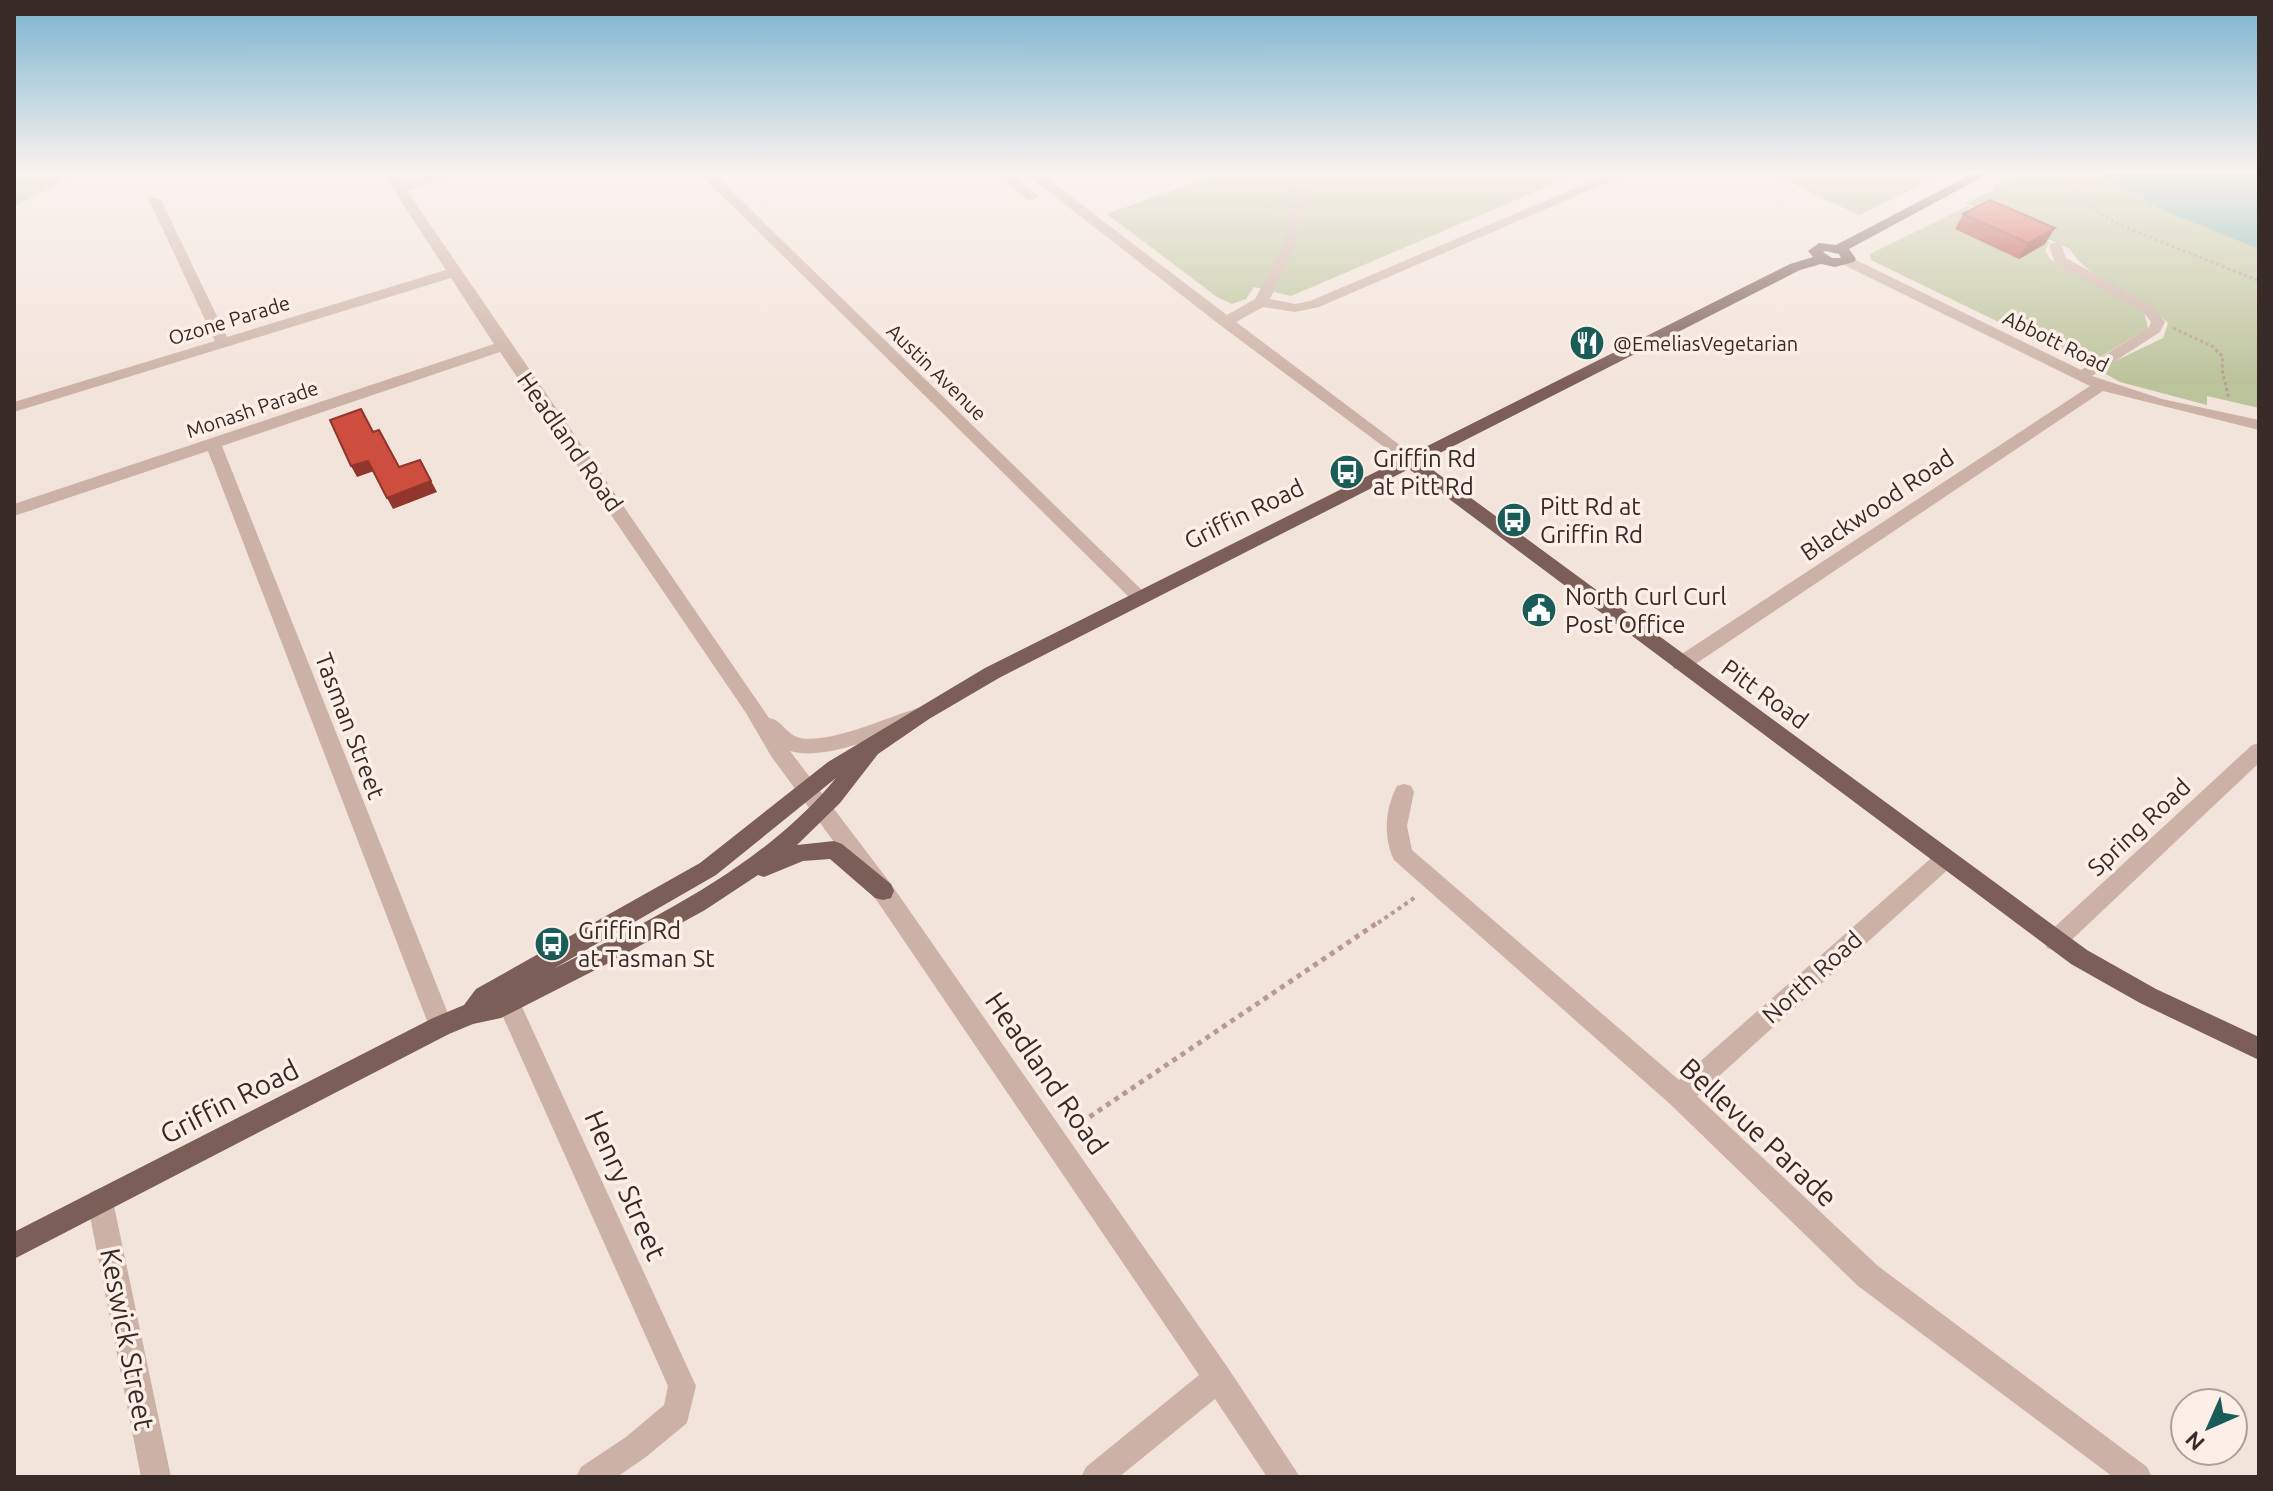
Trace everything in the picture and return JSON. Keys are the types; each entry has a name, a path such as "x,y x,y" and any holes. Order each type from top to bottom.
{"main road":[{"path":"1843,255 1863,244"},
{"name":"Griffin Road","path":"14,1246 441,1026 472,1013 493,1010 505,994 708,869 835,768 992,673 1795,267 1822,259 1833,262 1843,255"},
{"name":"Pitt Road","path":"1411,462 2055,941 2104,974 2259,1049"},
{"name":"Griffin Road","path":"505,994 609,951 734,880 824,809 871,749"},
{"path":"734,880 801,852 825,849 842,855 883,891"}],"street":[{"path":"176,244 223,343"},
{"name":"Headland Road","path":"436,244 753,708 778,750 883,891 1285,1477"},
{"name":"Austin Avenue","path":"777,244 1140,598"},
{"name":"Pitt Road","path":"1123,244 1411,462"},
{"path":"1225,322 1252,310 1261,302 1290,244"},
{"path":"1261,302 1295,308 1314,304 1457,244"},
{"path":"2056,246 2060,260 2149,310 2158,322 2155,329 2112,354 2081,377"},
{"name":"Abbott Road","path":"1843,255 2101,386 2159,403 2259,425"},
{"name":"Ozone Parade","path":"14,407 455,272"},
{"name":"Monash Parade","path":"14,510 503,346"},
{"name":"Blackwood Road","path":"1681,664 2101,386"},
{"name":"Tasman Street","path":"213,444 441,1026"},
{"name":"Headland Road","path":"753,708 786,740 805,747 922,714"},
{"name":"Spring Road","path":"2055,941 2259,751"},
{"name":"Bellevue Parade","path":"1404,792 1396,826 1402,854 1679,1096 1868,1276 2137,1477"},
{"name":"North Road","path":"1679,1096 1945,859"},
{"name":"Henry Street","path":"505,994 682,1386 677,1413 636,1447 591,1477"},
{"name":"Keswick Street","path":"100,1201 156,1477"},
{"path":"1096,1477 1218,1378"}],"path":[{"path":"2166,244 2259,281"},
{"path":"2158,322 2212,346 2223,357 2222,369 2229,399"},
{"path":"1055,1141 1436,884"}],"green space":[{"path":"1146,244 1414,244 1291,296 1254,287 1246,299 1232,304 1217,297"},
{"path":"1891,244 2049,244 2045,250 2050,259 2144,312 2148,328 2087,365 1871,260 1870,254"},
{"path":"2058,244 2259,244 2259,408 2207,396 2207,405 2120,382 2104,373 2109,364 2163,338 2168,323 2144,304 2089,270 2070,249"}],"building":[{"path":"361,409 373,432 379,430 399,467 420,460 431,481 387,498 368,461 351,466 330,420"}],"place":[{"name":"@EmeliasVegetarian","path":"1587,343"},
{"name":"Griffin Rd at Pitt Rd","path":"1347,472"},
{"name":"Pitt Rd at Griffin Rd","path":"1514,520"},
{"name":"North Curl Curl Post Office","path":"1539,610"},
{"name":"Griffin Rd at Tasman St","path":"552,944"}]}
